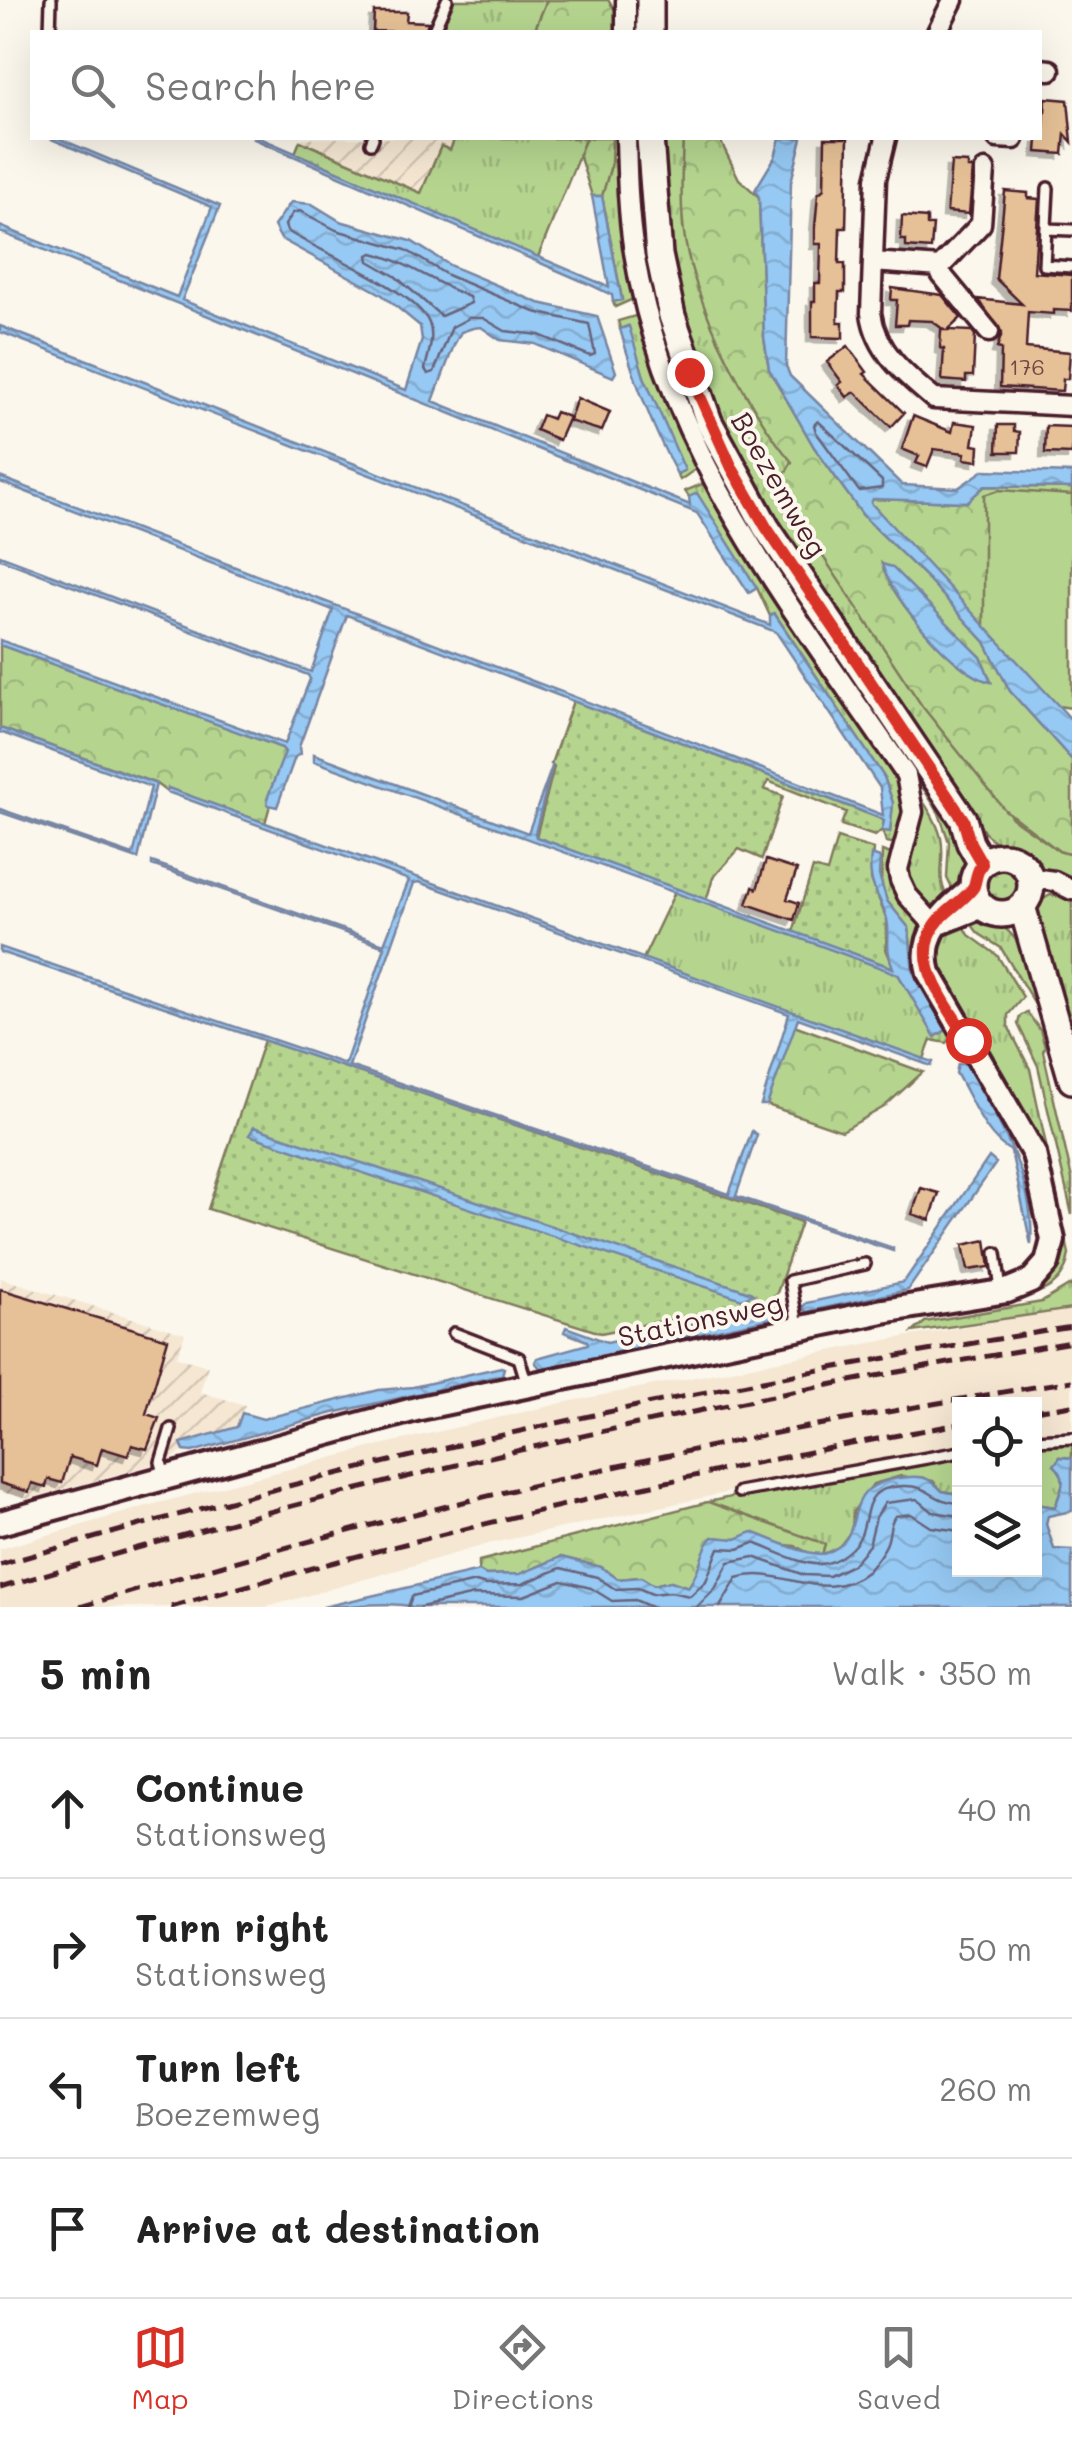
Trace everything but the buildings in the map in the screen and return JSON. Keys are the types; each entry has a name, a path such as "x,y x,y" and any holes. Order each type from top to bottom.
{"main road":[{"path":"650,0 650,30"},
{"name":"Boezemweg","path":"650,140 658,256 683,354 708,422 766,527 963,819 978,832 1003,888"},
{"path":"1003,888 1032,934 1033,951 1057,1020 1072,1080"}],"street":[{"path":"626,0 626,30"},
{"path":"938,30 954,0"},
{"path":"626,140 634,253 660,358 709,473 740,526 906,774 913,812 898,869 907,895 934,925 1003,888 1070,888"},
{"path":"886,140 876,179 871,312 879,342 910,379 934,399 1072,406"},
{"path":"940,267 981,224 985,170"},
{"path":"873,262 940,267"},
{"path":"940,267 989,332"},
{"name":"Stationsweg","path":"0,1523 420,1408 798,1328 1020,1287 1041,1272 1051,1252 1050,1222 1034,1154 929,973 926,949 934,925"}],"lane":[{"path":"50,0 50,30"},
{"path":"434,30 447,0"},
{"path":"1048,188 1044,265 1072,267"},
{"path":"1046,229 1072,230"},
{"path":"996,1254 1002,1292"},
{"path":"798,1328 790,1281 865,1264"},
{"path":"454,1333 519,1358 528,1387"},
{"path":"165,1476 161,1462 172,1428"},
{"path":"1042,1440 1072,1438"},
{"path":"739,1492 952,1453"}],"shaded area":[{"path":"454,140 450,150 441,147 421,193 300,141"},
{"path":"0,1278 185,1334 177,1357 208,1366 200,1392 245,1405 238,1427 182,1443 184,1451 172,1459 28,1499 0,1492"},
{"path":"1072,1309 1072,1428 1042,1433 1042,1397 952,1397 952,1448 865,1463 492,1543 267,1607 0,1607 0,1549 385,1444 567,1402 886,1340"}],"green space":[{"path":"454,0 547,0 538,30 441,30"},
{"path":"547,0 608,0 616,11 615,30 535,29"},
{"path":"454,140 585,140 538,257 295,153 300,141 421,193 441,146 450,150"},
{"path":"585,140 612,140 611,165 602,196 592,196 579,154"},
{"path":"612,140 621,140 638,297 615,307 613,302 622,299 602,196 611,165"},
{"path":"632,140 641,140 673,348 952,817 968,857 967,876 956,897 947,878 949,842 939,813 781,578 710,457 657,326 640,233"},
{"path":"658,140 683,140 683,226 718,340 746,394 793,462 1012,818 1059,851 1072,855 1072,881 1040,873 1023,855 997,844 985,833 763,505 697,371 666,248"},
{"path":"683,140 720,140 739,179 759,197 764,337 769,369 814,447 864,517 985,642 1010,691 1072,760 1072,855 1059,851 1005,810 922,706 777,487 792,462 739,382 708,315 687,251 681,191","holes":["882,564 981,657 991,682 961,666 927,634 897,596"]},
{"path":"642,314 699,467 680,480 677,474 684,471 644,377 628,326 620,329 618,321"},
{"path":"702,484 710,486 899,775 906,807 897,844 886,842 882,830 890,832 893,803 884,777 775,614 770,616 757,588 697,494 689,497 685,491"},
{"path":"985,486 1072,488 1064,704 1058,706 870,503 872,499 966,502"},
{"path":"999,490 1072,495 1072,708 1058,706 984,626 984,495"},
{"path":"0,645 282,748 285,752 265,823 170,789 167,792 155,783 0,728"},
{"path":"573,701 884,820 882,830 875,836 841,825 846,812 768,781 764,789 783,796 762,859 739,849 713,878 706,901 536,837 554,767 551,764"},
{"path":"918,794 941,838 941,878 950,901 943,906 940,900 938,905 923,900 909,876 909,841"},
{"path":"837,838 873,849 871,879 887,920 886,949 894,968 793,932 813,868 827,872"},
{"path":"882,851 894,855 956,1033 947,1043 931,1040 924,1059 643,959 675,892 898,974 936,1036 946,1030 913,972 909,928 887,901 881,886"},
{"path":"1002,866 1015,872 1021,885 1015,898 1002,904 989,898 983,885 989,872"},
{"path":"1050,895 1072,899 1072,1042 1033,906"},
{"path":"976,915 993,920 1016,941 1031,970 1043,1018 1001,948 978,933 967,918"},
{"path":"961,920 969,935 997,955 1023,997 1008,1015 1008,1026 1030,1069 1069,1254 1055,1283 1038,1292 1006,1299 1049,1278 1056,1261 1059,1232 938,973 939,942"},
{"path":"1027,1012 1040,1030 1045,1047 1072,1179 1072,1215 1038,1066 1018,1024 1020,1016"},
{"path":"794,1025 923,1072 884,1107 842,1131 767,1105"},
{"path":"264,1040 801,1222 775,1299 601,1333 208,1209"},
{"path":"1072,1284 1072,1309 913,1332 925,1322 1042,1302"},
{"path":"1072,1437 1072,1458 1060,1457 1065,1479 1055,1507 1042,1505 1042,1441"},
{"path":"952,1452 952,1493 942,1491 933,1481 901,1476 873,1484 853,1512 852,1530 839,1547 822,1555 824,1544 708,1502 906,1458"},
{"path":"708,1502 825,1544 822,1555 795,1546 713,1537 698,1576 688,1587 671,1581 654,1585 641,1577 618,1579 601,1567 561,1557 520,1574 486,1575 479,1571 479,1561"}],"water":[{"path":"54,140 63,140 220,206 182,300 406,390 422,340 420,326 381,294 281,239 274,226 291,202 312,204 340,221 411,241 451,266 539,303 597,316 616,372 613,377 535,344 500,340 481,327 473,328 461,332 433,401 690,505 689,497 697,493 757,588 749,593 697,513 0,232 0,226 177,297 212,207"},
{"path":"257,140 265,140 609,287 592,196 602,196 622,300 613,302 612,295"},
{"path":"779,140 802,140 791,182 786,366 790,376 902,485 958,488 984,470 1072,473 1072,488 985,486 967,502 873,499 871,503 1072,721 1072,760 1010,691 985,642 864,517 814,447 769,369 764,337 759,197 755,190 775,157"},
{"path":"0,326 770,625 774,613 884,777 893,803 890,832 882,830 884,821 880,818 347,615 299,747 300,754 295,757 277,807 268,805 285,752 282,748 0,645 0,640 285,744 310,679 308,675 0,559 0,555 311,672 333,610 0,482 0,477 883,815 880,788 776,632 0,332"},
{"path":"629,326 644,377 685,470 677,474 631,366 620,329"},
{"path":"882,564 892,567 981,657 991,682 960,666 927,634 898,596"},
{"path":"0,728 156,784 138,859 0,809 133,855 151,787 0,732"},
{"path":"314,754 528,833 553,764 536,837 893,968 887,919 871,875 871,855 880,858 879,875 887,901 909,928 913,972 946,1030 935,1037 898,974 314,761"},
{"path":"168,788 933,1062 931,1066 798,1018 767,1105 761,1105 789,1014 419,882 414,883 349,1066 729,1194 752,1131 757,1135 736,1196 893,1251 0,952 0,947 345,1064 385,947 152,862 384,944 409,880 167,792"},
{"path":"958,1064 966,1064 1012,1150 1027,1196 1031,1245 1011,1151 993,1137 979,1116 956,1073"},
{"path":"254,1127 753,1294 742,1299 249,1135"},
{"path":"989,1157 996,1163 908,1290 806,1312 806,1303 904,1282"},
{"path":"777,1306 791,1314 541,1369 535,1362 537,1358 588,1344 564,1332 566,1327 607,1342"},
{"path":"501,1367 502,1375 333,1413 192,1452 184,1451 181,1443 237,1427 242,1413 263,1419 379,1390 413,1387"},
{"path":"1060,1457 1072,1458 1072,1511 1048,1516 1046,1524 1054,1549 1072,1550 1072,1607 382,1604 323,1607 479,1571 486,1575 520,1574 561,1557 601,1567 618,1579 641,1577 654,1585 671,1581 688,1587 713,1537 736,1539 752,1532 800,1550 826,1553 848,1535 861,1499 869,1489 884,1481 909,1477 924,1478 942,1491 952,1493 952,1577 1042,1577 1042,1505 1055,1507 1061,1490 1062,1480 1054,1465"}],"railway":[{"path":"0,1565 265,1492 532,1428 801,1374 1072,1327"},
{"path":"0,1588 265,1513 532,1447 801,1390 1072,1342"},
{"path":"80,1607 325,1537 572,1476 821,1424 1072,1381"},
{"path":"1042,1410 1072,1405"},
{"path":"171,1607 563,1505 952,1426"}],"route":[{"path":"689,372 708,422 766,527 963,819 982,864 974,888 934,925 925,958 929,973 968,1040"}]}
